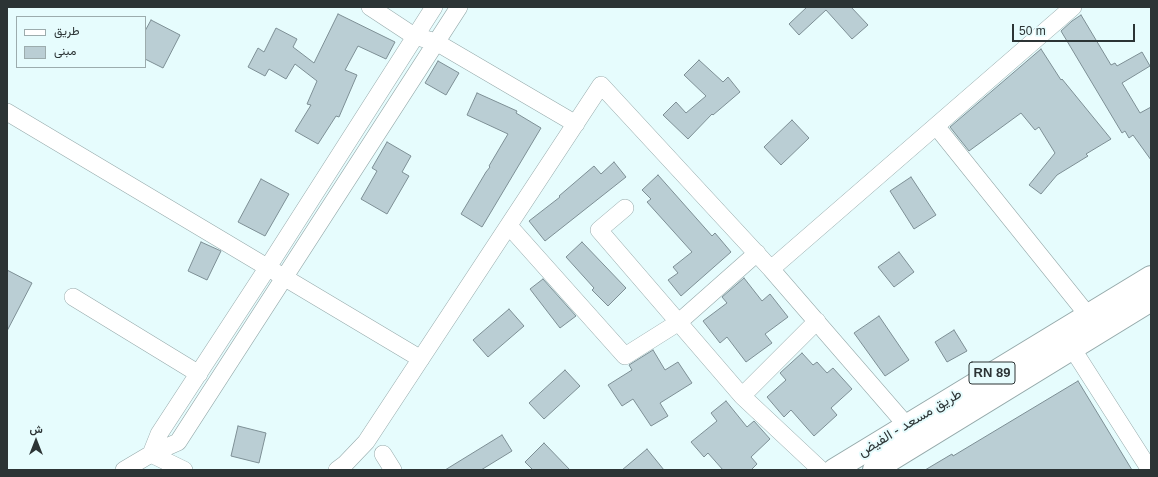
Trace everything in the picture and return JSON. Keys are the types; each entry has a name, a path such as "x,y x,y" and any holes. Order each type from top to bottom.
{"main road":[{"name":"طريق مسعد - الفيض","path":"874,470 913,433 1094,323 1151,278"},
{"name":"طريق مسعد - الفيض","path":"834,470 913,433 1072,348 1094,323 1151,300"}],"street":[{"path":"370,7 414,36 436,42 576,124"},
{"path":"151,454 159,434 268,267 414,36 434,7"},
{"path":"124,470 151,454 178,442 459,7"},
{"path":"771,269 1073,7"},
{"path":"337,470 345,464 366,442 601,85 757,253 913,433"},
{"path":"7,112 421,359"},
{"path":"936,126 1094,323"},
{"path":"624,208 599,230 742,396 821,470"},
{"path":"509,226 625,356 679,322 757,253"},
{"path":"73,298 199,374"},
{"path":"742,396 816,321"},
{"path":"1072,348 1150,470"},
{"path":"151,454 184,470"},
{"path":"383,454 393,470"}],"building":[{"path":"807,7 851,7 868,25 852,39 826,10 799,35 789,24"},
{"path":"338,14 395,42 386,59 358,46 345,70 357,75 339,117 336,116 318,144 295,131 311,105 307,104 317,81 295,64 286,79 269,69 265,76 248,67 258,48 264,52 276,28 297,39 293,47 314,63"},
{"path":"1081,15 1111,65 1115,63 1117,66 1142,52 1150,66 1122,83 1140,113 1151,107 1151,160 1133,135 1129,138 1125,131 1122,133 1061,31"},
{"path":"151,20 180,35 163,68 146,60 146,29"},
{"path":"1041,49 1061,80 1062,79 1111,139 1086,154 1088,156 1057,175 1041,194 1029,185 1055,153 1039,127 1035,130 1021,113 969,151 950,127"},
{"path":"699,60 723,82 728,77 740,92 713,115 712,114 688,139 663,115 676,102 686,113 706,96 684,75"},
{"path":"438,61 459,73 446,95 425,83"},
{"path":"477,93 517,111 516,113 541,128 482,227 461,214 508,134 467,115"},
{"path":"792,120 809,138 781,165 764,147"},
{"path":"387,142 411,156 402,172 409,176 387,214 361,199 377,171 372,168"},
{"path":"614,162 626,177 545,241 529,221 560,197 559,196 594,166 601,174"},
{"path":"658,175 712,236 715,233 731,252 681,296 668,280 678,273 673,267 692,252 647,202 651,199 642,190"},
{"path":"911,177 936,215 914,229 890,191"},
{"path":"261,179 289,194 265,236 238,222"},
{"path":"201,242 221,251 207,280 188,271"},
{"path":"582,242 626,288 608,306 592,290 594,288 566,257"},
{"path":"899,252 914,272 894,287 878,267"},
{"path":"7,270 32,283 7,331"},
{"path":"744,278 762,301 770,294 788,317 765,334 772,343 746,362 727,337 720,343 703,321 727,303 722,297"},
{"path":"543,279 576,316 560,328 530,289"},
{"path":"509,309 524,326 488,357 473,340"},
{"path":"879,316 909,360 885,376 854,333"},
{"path":"954,330 967,351 947,362 935,342"},
{"path":"653,350 665,370 678,362 692,383 660,403 668,416 651,426 633,399 622,406 608,385 632,370 629,365"},
{"path":"802,353 813,365 817,362 827,373 833,368 852,389 831,408 837,415 814,436 791,410 784,417 767,397 786,380 780,373"},
{"path":"565,370 580,386 544,419 529,403"},
{"path":"1078,381 1132,470 925,470 952,454 953,456"},
{"path":"726,401 747,427 754,421 770,439 751,457 757,464 751,470 723,470 708,453 704,457 691,442 717,421 711,413"},
{"path":"238,426 266,433 259,463 231,456"},
{"path":"502,435 512,451 481,470 445,470"},
{"path":"544,443 570,470 533,470 525,462"},
{"path":"647,449 664,470 622,470"}]}
